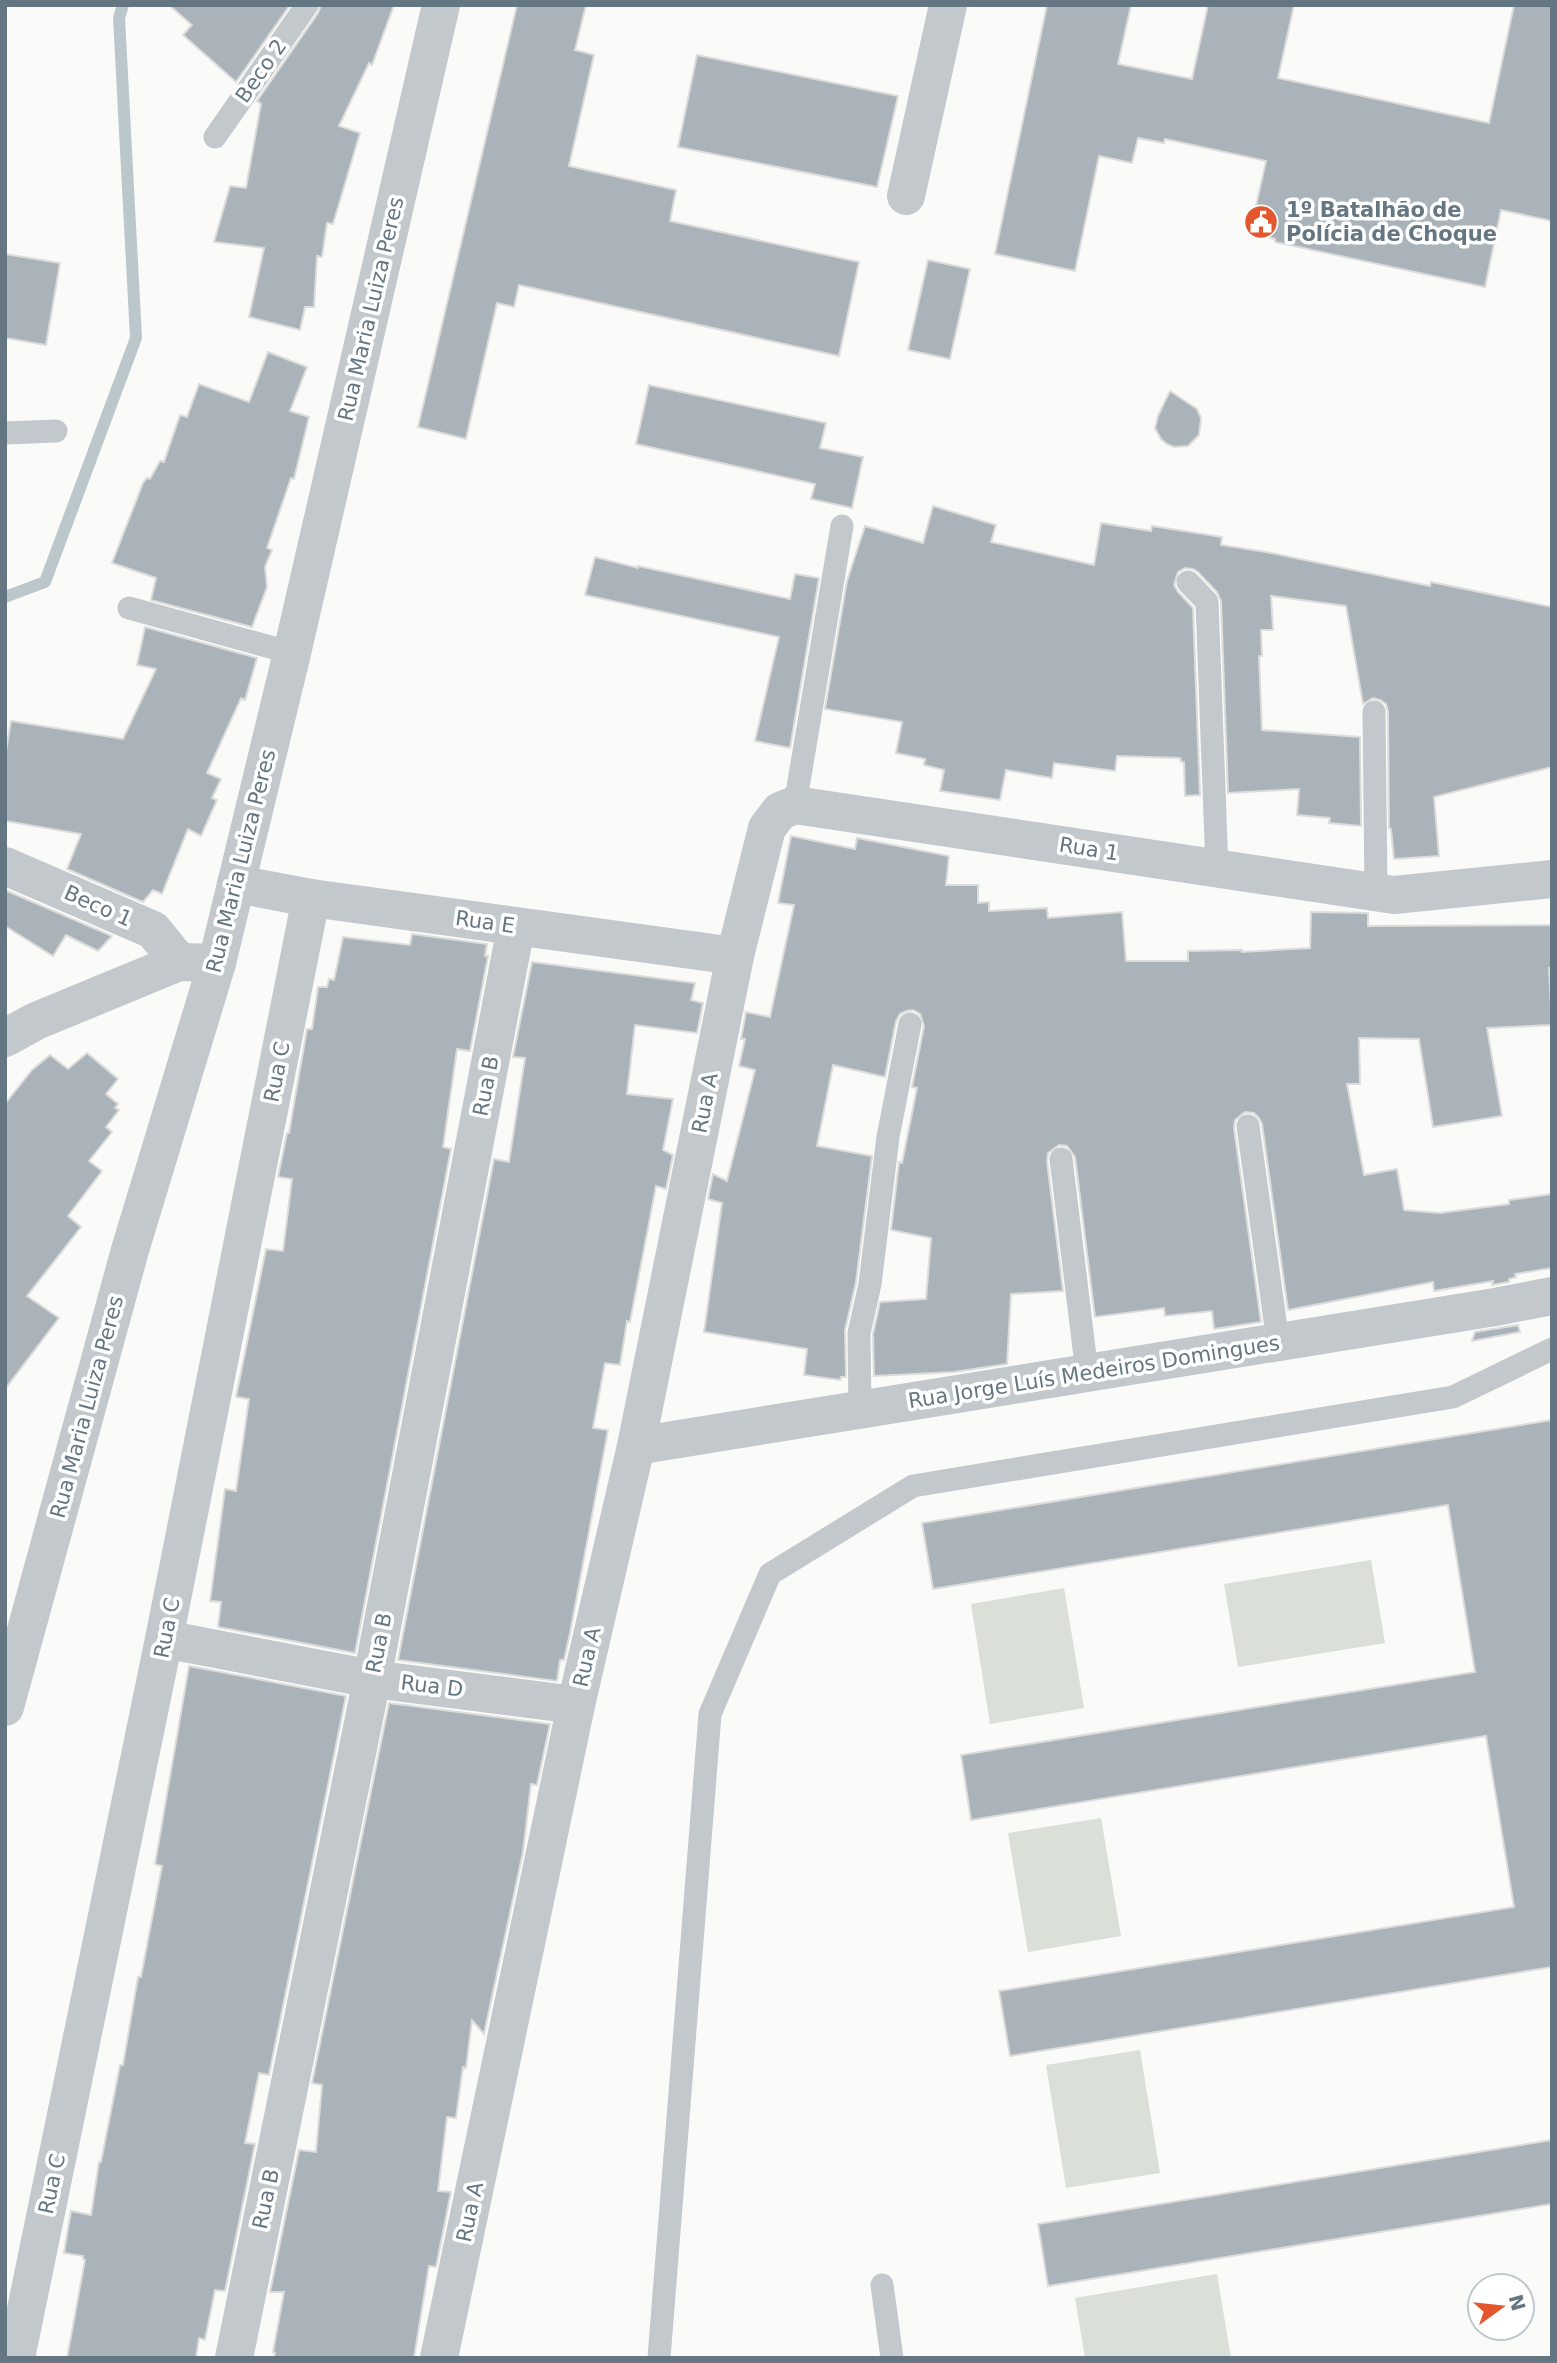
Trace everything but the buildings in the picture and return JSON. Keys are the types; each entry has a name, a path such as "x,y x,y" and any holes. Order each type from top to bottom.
{"street":[{"name":"Rua Maria Luiza Peres","path":"5,1707 130,1251 216,963 292,653 441,5"},
{"path":"906,196 948,5"},
{"path":"735,956 767,828 780,811 796,805"},
{"name":"Rua 1","path":"796,805 1394,895 1552,879"},
{"name":"Beco 1","path":"5,866 153,930 179,962"},
{"name":"Rua E","path":"236,884 311,898 735,956"},
{"name":"Rua C","path":"16,2358 164,1639 311,898"},
{"name":"Rua B","path":"234,2358 372,1679 516,927"},
{"name":"Rua A","path":"439,2358 576,1705 636,1446 735,956"},
{"path":"5,1038 36,1021 179,962 216,963"},
{"name":"Rua Jorge Luís Medeiros Domingues","path":"636,1446 1552,1296"},
{"name":"Rua D","path":"164,1639 372,1679 576,1705"}],"lane":[{"name":"Beco 2","path":"215,137 307,5"},
{"path":"5,433 55,431"},
{"path":"796,805 842,526"},
{"path":"1188,582 1207,602 1217,869"},
{"path":"129,608 292,653"},
{"path":"1374,712 1376,892"},
{"path":"860,1410 859,1334 870,1284 888,1138 910,1024"},
{"path":"1248,1126 1278,1342"},
{"path":"1061,1158 1087,1373"},
{"path":"659,2358 710,1714 771,1574 914,1486 1453,1397 1552,1349"},
{"path":"883,2285 892,2358"}],"shaded area":[{"path":"1371,1560 1385,1643 1238,1667 1224,1584"},
{"path":"1064,1588 1084,1708 990,1724 971,1604"},
{"path":"1101,1818 1121,1936 1028,1952 1008,1833"},
{"path":"1140,2050 1160,2173 1066,2188 1046,2065"},
{"path":"1217,2274 1231,2358 1085,2358 1075,2298"}],"waterway":[{"path":"5,597 45,582 136,338 119,18 123,5"}],"place":[{"name":"1º Batalhão de Polícia de Choque","path":"1261,222"}]}
